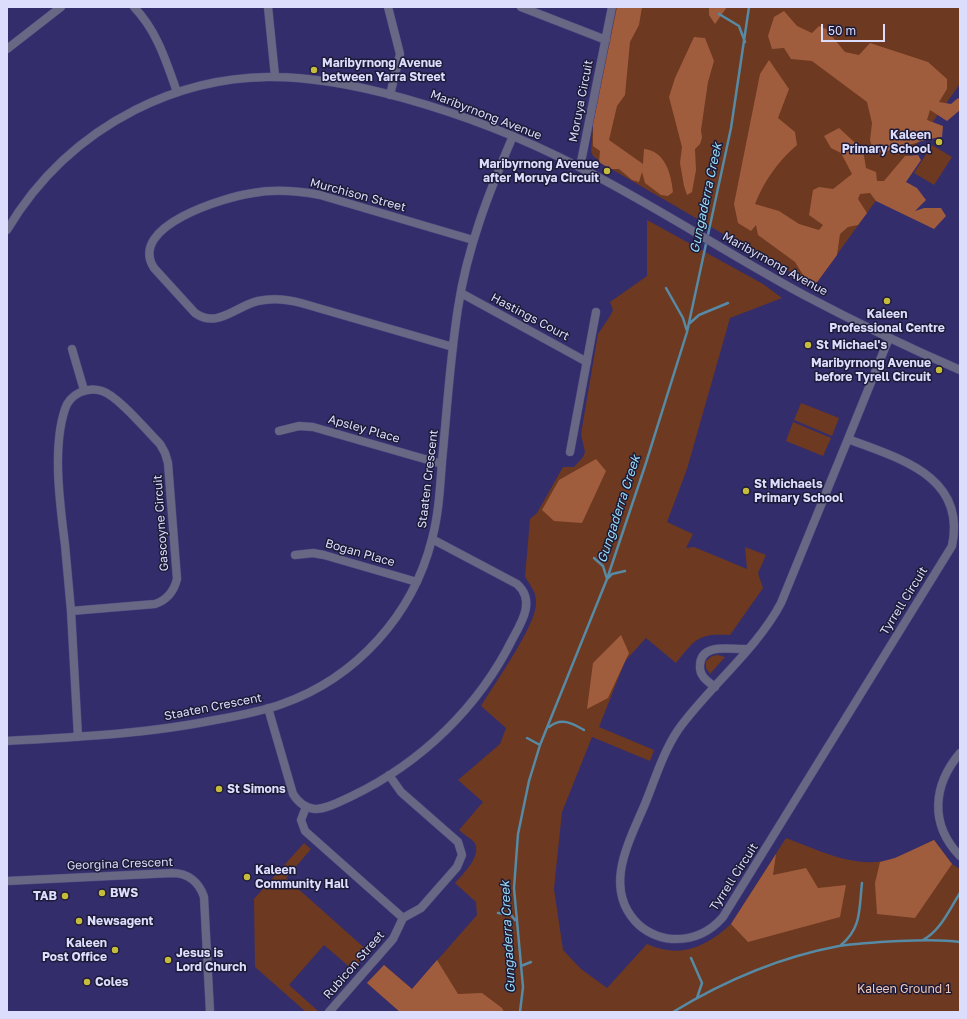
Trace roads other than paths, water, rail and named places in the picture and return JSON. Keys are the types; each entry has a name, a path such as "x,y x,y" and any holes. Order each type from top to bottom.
{"street":[{"path":"7,49 61,7"},
{"path":"134,7 151,28 160,45 177,92"},
{"path":"268,7 275,76"},
{"path":"388,7 400,54 390,95"},
{"path":"521,7 606,40"},
{"name":"Moruya Circuit","path":"580,168 612,7"},
{"name":"Maribyrnong Avenue","path":"7,230 22,206 44,179 83,142 128,113 177,92 225,80 275,76 324,80 390,95 440,109 513,136 580,168 805,295 889,338 960,370"},
{"name":"Staaten Crescent","path":"7,741 78,737 170,728 268,708 311,691 338,676 362,656 393,622 417,582 432,538 437,516 453,347 460,293 473,240 486,202 513,136"},
{"name":"Murchison Street","path":"453,347 301,302 284,299 250,303 220,319 203,318 195,313 154,268 150,261 150,248 153,240 159,233 192,212 228,198 268,191 294,191 320,195 473,240"},
{"name":"Hastings Court","path":"460,293 587,362"},
{"path":"570,452 596,312"},
{"name":"Tyrrell Circuit","path":"848,439 920,468 938,479 948,490 954,504 957,518 954,540 948,553 728,911 718,923 706,932 688,938 669,938 648,931 631,916 621,896 620,873 623,858 669,746 682,726 772,620 781,604 889,338"},
{"path":"72,349 84,390 73,397 65,408 59,456 59,494 71,611 78,737"},
{"name":"Gascoyne Circuit","path":"71,611 155,604 164,600 172,593 177,579 168,467 165,453 160,444 110,395 98,390 84,390"},
{"name":"Apsley Place","path":"279,431 299,426 313,427 442,464"},
{"path":"268,708 293,794 298,801 306,807 317,809 358,793 389,775 432,743 470,705 501,661 526,610 526,597 517,584 432,538"},
{"name":"Bogan Place","path":"295,555 313,553 324,554 417,582"},
{"path":"715,687 702,675 700,666 703,655 707,651 718,649 747,649"},
{"path":"960,753 950,766 942,781 938,806 943,830 950,845 960,856"},
{"path":"306,807 302,820 305,831 403,918 419,910 457,867 462,858 462,851 456,840 398,789 389,775"},
{"name":"Georgina Crescent","path":"7,881 172,873 182,874 190,878 198,884 204,897 210,1012"},
{"name":"Rubicon Street","path":"331,1011 393,939 403,918"}],"waterway":[{"name":"Gungaderra Creek","path":"520,1012 523,987 514,888 518,834 529,781 540,745 607,579 645,466 687,332 731,128 749,7"},
{"path":"719,14 739,26 745,42"},
{"path":"666,288 683,318 687,331"},
{"path":"690,323 699,315 728,303"},
{"name":"Gungaderra Creek","path":"594,558 603,566 607,579 612,574 625,571"},
{"path":"549,727 558,722 566,722 584,730"},
{"path":"527,738 540,745"},
{"path":"841,945 853,932 856,925 860,909 862,883"},
{"path":"923,940 940,925 960,893"},
{"path":"498,913 511,915 515,920"},
{"path":"673,1012 732,980 774,964 817,951 839,946 876,942 930,940 960,942"},
{"path":"691,958 702,983 697,998"},
{"path":"521,966 531,962"}],"place":[{"name":"Maribyrnong Avenue between Yarra Street","path":"314,70"},
{"name":"Kaleen Primary School","path":"939,142"},
{"name":"Maribyrnong Avenue after Moruya Circuit","path":"607,171"},
{"name":"Kaleen Professional Centre","path":"887,301"},
{"name":"St Michael's","path":"808,345"},
{"name":"Maribyrnong Avenue before Tyrell Circuit","path":"939,370"},
{"name":"St Michaels Primary School","path":"746,491"},
{"name":"St Simons","path":"219,789"},
{"name":"Kaleen Community Hall","path":"247,877"},
{"name":"BWS","path":"102,893"},
{"name":"TAB","path":"65,896"},
{"name":"Newsagent","path":"79,921"},
{"name":"Kaleen Post Office","path":"115,950"},
{"name":"Jesus is Lord Church","path":"168,960"},
{"name":"Coles","path":"87,982"}],"park label":[{"name":"Kaleen Ground 1","path":"904,989"}]}
